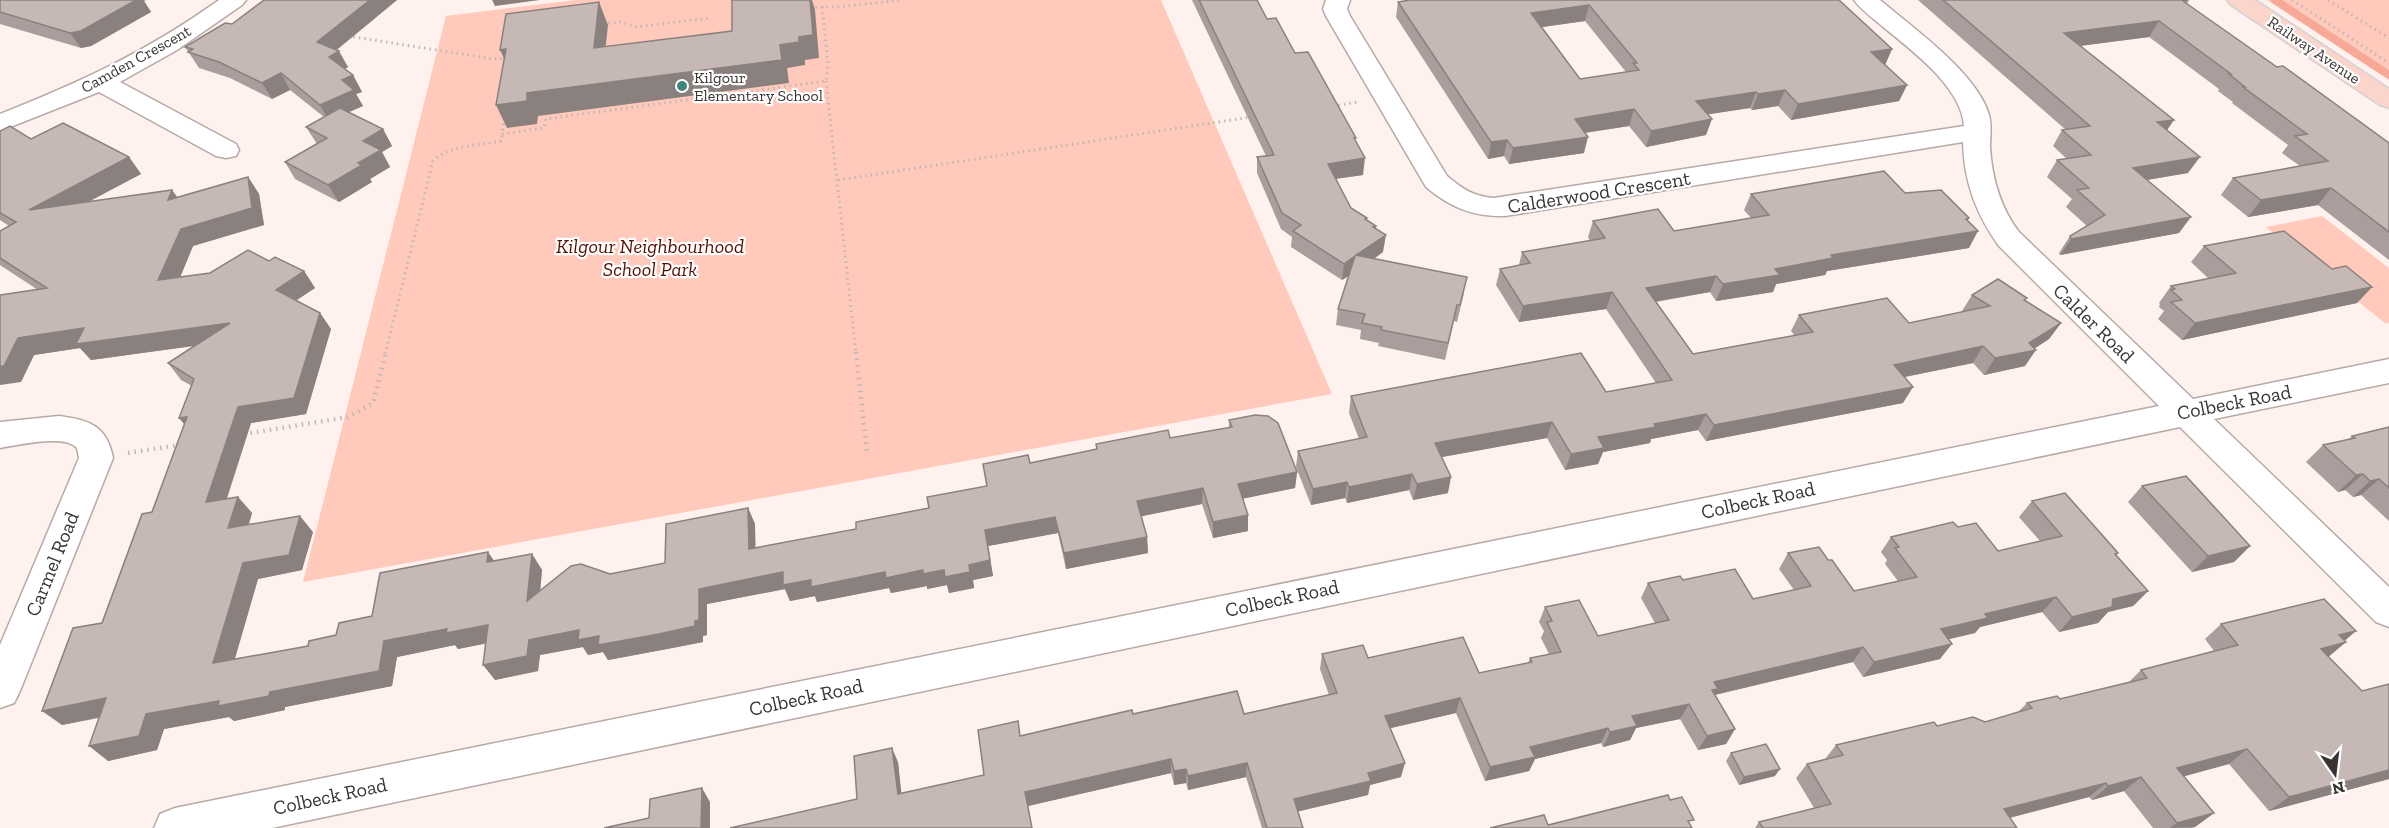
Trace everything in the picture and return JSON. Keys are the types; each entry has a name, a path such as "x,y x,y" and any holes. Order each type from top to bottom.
{"main road":[{"name":"Railway Avenue","path":"2240,0 2389,100"}],"street":[{"name":"Camden Crescent","path":"0,123 100,82 174,41 234,0"},
{"name":"Calderwood Crescent","path":"1338,0 1335,9 1385,98 1436,181 1462,201 1484,208 1505,207 1976,132"},
{"name":"Calder Road","path":"1866,0 1954,80 1965,94 1976,114 1977,167 1982,188 2002,230 2031,262 2389,611"},
{"path":"100,82 226,150"},
{"name":"Colbeck Road","path":"175,828 2389,371"},
{"name":"Carmel Road","path":"0,435 65,429 91,438 97,446 96,458 0,691"}],"path":[{"path":"805,7 902,0"},
{"path":"2292,0 2389,63"},
{"path":"2328,0 2389,38"},
{"path":"822,7 828,63 826,81 867,453"},
{"path":"595,25 621,22 636,27 711,18"},
{"path":"342,35 493,59 509,58 508,67"},
{"path":"502,134 544,128 546,119 826,81"},
{"path":"1322,107 1385,98"},
{"path":"242,435 348,417 373,404 433,160 438,155 451,150 501,141 506,110"},
{"path":"838,180 1252,117"},
{"path":"129,453 183,444"}],"green space":[{"name":"Kilgour Neighbourhood School Park","path":"576,0 1161,0 1332,394 303,582 446,16"},
{"path":"2267,0 2389,0 2389,80"},
{"path":"2322,216 2389,268 2389,323 2386,324 2266,227"}],"building":[{"path":"0,0 136,0 81,31 70,33 0,12"},
{"path":"264,0 370,0 317,42 339,51 329,57 353,75 342,80 354,90 320,105 281,73 262,83 219,62 188,52 193,49 185,47 225,23 232,24"},
{"path":"732,0 810,0 813,35 799,37 799,42 780,45 782,60 527,93 527,101 496,105 506,49 500,50 506,14 599,2 594,48 732,31"},
{"path":"1199,0 1257,0 1267,19 1276,18 1295,53 1308,52 1365,158 1328,164 1351,208 1367,218 1365,219 1376,226 1373,227 1386,235 1356,255 1467,277 1460,305 1457,305 1448,343 1381,330 1382,327 1362,323 1365,314 1338,309 1355,256 1344,264 1293,231 1301,225 1282,213 1257,157 1274,155"},
{"path":"1410,0 1839,0 1892,49 1871,52 1907,85 1798,104 1785,90 1696,101 1712,119 1651,131 1634,109 1575,119 1588,137 1513,148 1507,140 1491,142 1398,2","holes":["1589,5 1637,63 1633,63 1639,70 1580,79 1531,13"]},
{"path":"1943,0 2188,0 2183,1 2277,67 2283,66 2389,143 2389,232 2331,188 2261,200 2233,178 2328,161 2295,136 2307,134 2159,21 2064,33 2174,120 2157,122 2200,157 2133,168 2191,217 2071,239 2070,236 2105,215 2077,190 2089,188 2057,160 2091,155 2062,130 2090,126"},
{"path":"340,108 383,129 363,141 381,150 358,163 362,165 328,185 285,162 327,138 306,127"},
{"path":"63,123 129,157 29,210 172,190 168,200 248,177 252,208 181,229 158,280 210,273 248,250 269,261 275,257 304,271 276,290 320,313 294,398 238,407 206,502 238,497 228,528 300,516 289,555 243,563 213,663 308,646 309,641 336,635 339,623 372,616 380,573 488,552 487,562 532,554 527,601 571,566 581,564 610,574 665,563 666,524 748,508 749,549 856,529 856,522 929,508 927,497 987,486 983,464 1028,455 1030,463 1097,449 1096,444 1168,430 1170,438 1232,427 1229,420 1255,415 1268,416 1278,423 1297,472 1238,484 1248,515 1213,522 1203,488 1137,501 1147,537 1064,553 1055,517 985,530 990,560 969,565 970,572 945,577 944,570 923,574 923,570 886,578 885,572 811,587 811,580 783,585 783,572 699,589 699,620 695,621 695,626 659,634 598,645 599,636 578,640 579,630 529,640 527,656 483,665 488,625 446,633 447,629 384,641 379,671 270,692 269,696 218,706 219,701 146,714 139,736 89,746 106,698 42,711 73,628 102,623 142,514 152,512 187,417 179,418 194,379 168,363 230,323 76,344 84,328 18,338 4,366 0,366 0,295 47,288 0,258 0,231 16,222 0,213 0,131 10,126 31,139"},
{"path":"1884,171 1905,193 1941,190 1969,218 1966,219 1978,231 1831,255 1833,258 1775,269 1780,275 1723,284 1716,276 1646,288 1693,354 1813,332 1799,315 1887,298 1909,323 1990,306 1972,295 1998,279 2027,298 2024,300 2061,323 2029,343 2036,350 1995,358 1983,346 1894,365 1913,387 1714,425 1706,414 1654,424 1656,427 1598,437 1604,448 1571,454 1552,422 1435,443 1451,477 1417,484 1412,474 1349,487 1347,482 1313,489 1298,451 1367,437 1351,396 1581,353 1606,392 1672,380 1612,292 1523,306 1500,269 1530,263 1522,252 1605,238 1593,221 1658,209 1674,231 1769,215 1751,194"},
{"path":"2284,231 2332,269 2346,266 2372,287 2195,323 2171,302 2182,300 2171,290 2175,289 2171,286 2236,273 2204,246"},
{"path":"2389,427 2389,488 2379,479 2370,481 2363,474 2356,475 2323,445 2355,438 2352,436"},
{"path":"2186,476 2250,546 2208,556 2142,486"},
{"path":"2065,493 2148,591 2113,599 2112,607 2072,617 2056,597 1985,614 1988,618 1941,629 1952,644 1874,662 1863,647 1714,682 1718,689 1712,690 1735,729 1707,736 1689,704 1632,716 1637,726 1610,732 1608,728 1530,747 1535,757 1490,767 1460,698 1385,716 1405,763 1368,773 1371,781 1294,799 1303,828 1267,828 1247,763 1188,776 1186,769 1174,771 1171,759 1025,792 1032,828 730,828 857,799 854,756 892,748 898,794 984,775 978,730 1018,721 1020,736 1132,710 1133,714 1237,691 1244,714 1337,693 1322,654 1363,645 1368,658 1463,637 1479,673 1532,662 1530,658 1561,652 1547,622 1552,621 1545,607 1579,600 1598,636 1669,620 1648,583 1680,576 1683,580 1735,569 1753,599 1811,586 1788,553 1819,547 1828,560 1832,560 1854,591 1917,577 1895,548 1899,547 1891,537 1953,522 1958,527 1976,523 1998,551 2062,536 2032,501"},
{"path":"2324,599 2356,631 2339,635 2346,642 2321,649 2362,691 2389,684 2389,770 2289,797 2247,749 2177,768 2214,813 2177,823 2141,777 2108,786 2106,783 2004,809 2017,828 1763,828 1759,822 1831,804 1807,764 1843,755 1836,745 1934,722 1937,726 1973,717 1985,722 2032,708 2027,703 2057,696 2060,699 2147,678 2141,670 2238,645 2221,624"},
{"path":"1766,744 1780,769 1744,777 1731,753"},
{"path":"702,788 701,828 604,828 649,818 650,799"},
{"path":"1668,795 1670,800 1682,797 1694,820 1688,821 1692,828 1490,828 1544,815 1548,825"}],"waterway":[{"path":"2275,0 2389,75"}],"place":[{"name":"Kilgour Elementary School","path":"682,86"}]}
